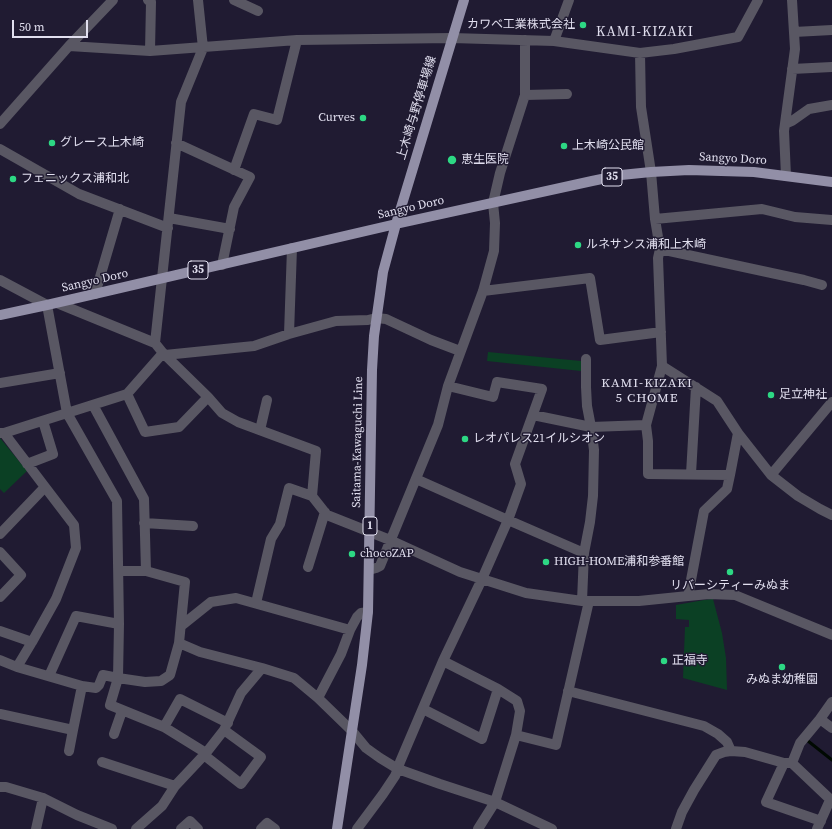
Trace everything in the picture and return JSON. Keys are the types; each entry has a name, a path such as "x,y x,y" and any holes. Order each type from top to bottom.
{"main road":[{"name":"上木崎与野停車場線","path":"396,224 464,0"},
{"name":"Sangyo Doro","path":"0,315 396,224 621,176 651,172 721,170 754,172 832,182"},
{"name":"Saitama-Kawaguchi Line","path":"337,829 363,658 368,612 372,370 374,336 383,272 396,224"}],"street":[{"path":"0,124 69,46 113,0"},
{"path":"148,0 151,2 150,51"},
{"path":"155,343 181,102 203,48 198,0"},
{"path":"234,0 258,11"},
{"path":"554,41 569,0"},
{"path":"69,46 150,51 297,40 452,38 554,41 640,52 674,49 738,37 758,0"},
{"path":"786,176 784,131 795,48 792,0"},
{"path":"794,32 832,30"},
{"path":"234,170 254,114 277,120 297,40"},
{"path":"369,570 380,566 438,425 448,386 483,291 494,251 494,203 500,173 525,95 525,40"},
{"path":"640,52 641,107 651,172 655,219 660,249 658,258 662,366 646,425 648,441 648,474 730,475"},
{"path":"792,69 832,67"},
{"path":"525,95 567,94"},
{"path":"785,124 809,110 832,105"},
{"path":"176,144 250,176 234,207 222,264"},
{"path":"0,149 79,194 120,209 169,223 230,229"},
{"path":"655,219 762,208 795,217 832,220"},
{"path":"95,294 120,209"},
{"path":"289,334 292,248"},
{"path":"660,249 822,285"},
{"path":"483,291 590,278 600,340 661,332"},
{"path":"0,280 52,304 155,343 222,413 238,422 316,451 312,496"},
{"path":"52,304 60,373 68,413 117,501 119,571 118,678 110,706 164,727 205,754 241,784 261,757 226,726 180,699 164,727"},
{"path":"17,667 56,599 76,548 74,525 2,433 128,394 164,354 254,346 289,334 336,321 368,320 376,318 386,319 431,340 460,351"},
{"path":"516,735 556,745 586,601 584,553 590,522 594,450 587,406 586,359"},
{"path":"662,366 717,401 738,433 771,475 798,496 832,515"},
{"path":"0,384 60,373"},
{"path":"356,829 395,776 443,661 482,580 508,520 521,484 515,464 542,389 497,382 493,396 448,386"},
{"path":"691,474 696,387"},
{"path":"128,394 145,432 179,427 208,397"},
{"path":"260,430 268,400"},
{"path":"771,475 832,402"},
{"path":"93,405 144,499 146,571"},
{"path":"533,415 591,427 646,425"},
{"path":"27,464 53,454 43,421"},
{"path":"688,596 704,510 727,489 738,433"},
{"path":"416,478 584,553"},
{"path":"0,534 44,488"},
{"path":"256,603 271,539 280,524 289,488 312,496 327,515 390,540 460,572 526,593 586,601 639,601 709,594 735,595 832,635"},
{"path":"308,567 325,512"},
{"path":"144,523 194,526"},
{"path":"0,552 21,575 0,597"},
{"path":"0,660 17,667 82,686 96,688 103,676 145,682 161,681 170,675 181,626 185,582 146,571 119,571"},
{"path":"181,626 211,602 236,598 350,630"},
{"path":"318,698 341,654 350,630 357,617 361,613 368,612"},
{"path":"49,676 76,616 119,624"},
{"path":"0,631 32,642"},
{"path":"178,643 200,652 294,678 318,698 352,731 366,748 398,769 495,802 552,829"},
{"path":"443,661 517,701 520,711 516,735 495,802 478,829"},
{"path":"136,829 162,806 175,786 205,754 226,726 241,693 262,668"},
{"path":"69,751 82,686"},
{"path":"423,709 482,739 498,690"},
{"path":"568,690 704,726 718,734 726,742 731,751"},
{"path":"676,829 682,812 716,755 731,751 745,752 788,763 831,801 819,825 766,802 788,763 800,743 832,702"},
{"path":"114,734 122,711"},
{"path":"0,714 73,730"},
{"path":"820,719 832,728"},
{"path":"102,762 175,786"},
{"path":"0,787 6,787 43,798 77,815 112,829"},
{"path":"36,829 43,798"},
{"path":"181,829 190,821 198,829"},
{"path":"261,829 267,823 275,829"}],"green space":[{"path":"488,352 581,361 581,371 487,361"},
{"path":"0,438 27,471 4,493 0,489"},
{"path":"713,599 722,633 726,658 727,690 683,678 685,627 689,627 689,620 676,619 676,605"}],"waterway":[{"path":"808,741 832,760"}],"place":[{"name":"カワベ工業株式会社","path":"583,25"},
{"name":"Curves","path":"363,118"},
{"name":"グレース上木崎","path":"52,143"},
{"name":"上木崎公民館","path":"564,146"},
{"name":"恵生医院","path":"452,160"},
{"name":"フェニックス浦和北","path":"13,179"},
{"name":"ルネサンス浦和上木崎","path":"578,245"},
{"name":"足立神社","path":"771,395"},
{"name":"レオパレス21イルシオン","path":"465,439"},
{"name":"chocoZAP","path":"352,554"},
{"name":"HIGH-HOME浦和参番館","path":"546,562"},
{"name":"リバーシティーみぬま","path":"730,572"},
{"name":"正福寺","path":"664,661"},
{"name":"みぬま幼稚園","path":"782,667"}],"district":[{"name":"KAMI-KIZAKI","path":"645,32"},
{"name":"KAMI-KIZAKI 5 CHOME","path":"647,392"}]}
